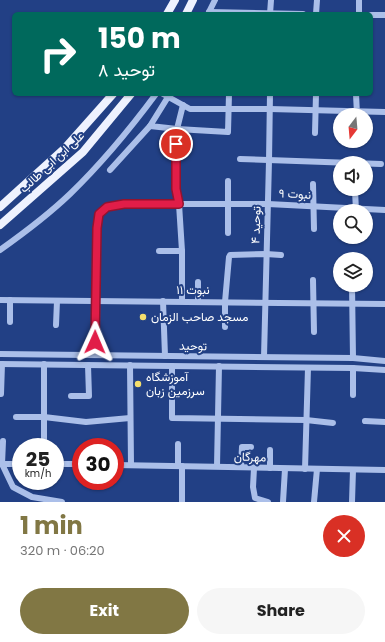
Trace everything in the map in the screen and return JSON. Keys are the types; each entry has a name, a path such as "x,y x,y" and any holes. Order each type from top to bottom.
{"main road":[{"path":"168,12 175,0"},
{"path":"187,12 193,0"},
{"name":"علی ابن ابی طالب","path":"0,207 65,148 111,96"},
{"name":"علی ابن ابی طالب","path":"0,225 83,152 129,96"}],"street":[{"path":"209,0 209,12"},
{"path":"209,12 215,0"},
{"path":"270,12 271,0"},
{"path":"316,12 317,0"},
{"path":"359,0 359,12"},
{"path":"373,15 385,15"},
{"path":"0,250 29,229 75,188 111,150 154,96"},
{"path":"110,170 150,126 165,96"},
{"path":"167,96 190,109 270,109 333,111"},
{"path":"150,126 228,132 229,96"},
{"name":"توحید ۴","path":"264,357 270,161 270,96"},
{"path":"315,133 316,96"},
{"path":"356,96 357,108"},
{"path":"182,301 182,251 179,204 176,189 177,129 183,105"},
{"path":"373,112 385,112"},
{"path":"240,159 381,164"},
{"path":"228,180 228,233"},
{"path":"313,184 314,229"},
{"name":"نبوت ۹","path":"94,355 97,228 99,214 107,207 124,204 268,204 333,208"},
{"name":"نبوت ۹","path":"373,210 385,210"},
{"path":"0,244 29,229"},
{"path":"159,251 182,251"},
{"path":"225,327 228,257 230,255 281,255"},
{"path":"313,280 314,332"},
{"path":"198,282 198,302"},
{"path":"352,292 353,358"},
{"name":"نبوت ۱۱","path":"0,300 385,304"},
{"path":"10,300 10,322"},
{"path":"56,325 57,301"},
{"path":"163,301 165,356"},
{"name":"توحید","path":"0,354 353,358 385,361"},
{"path":"231,357 231,367"},
{"path":"1,364 1,394"},
{"name":"توحید","path":"1,364 353,368 385,370"},
{"path":"44,364 44,438"},
{"path":"72,396 89,396 88,365"},
{"path":"130,365 131,465"},
{"path":"172,366 172,418 306,420 333,423"},
{"path":"217,466 219,366"},
{"path":"305,469 308,368"},
{"path":"353,368 353,395"},
{"path":"16,417 44,417 86,422 130,418"},
{"path":"365,422 385,422"},
{"path":"3,441 1,464 14,487 32,500 62,502"},
{"path":"178,444 182,502"},
{"path":"241,467 242,447 251,447"},
{"path":"270,450 270,468"},
{"path":"1,464 12,464"},
{"name":"مهرگان","path":"124,465 385,470"},
{"path":"254,468 253,487 255,498 268,502"},
{"path":"283,502 285,469"},
{"path":"314,502 317,469"},
{"path":"352,502 353,470"}],"place":[{"name":"مسجد صاحب الزمان","path":"143,317"},
{"name":"آموزشگاه سرزمین زبان","path":"138,384"}],"route":[{"path":"95,342 97,228 99,214 107,207 124,204 179,204 176,189 176,144"}]}
